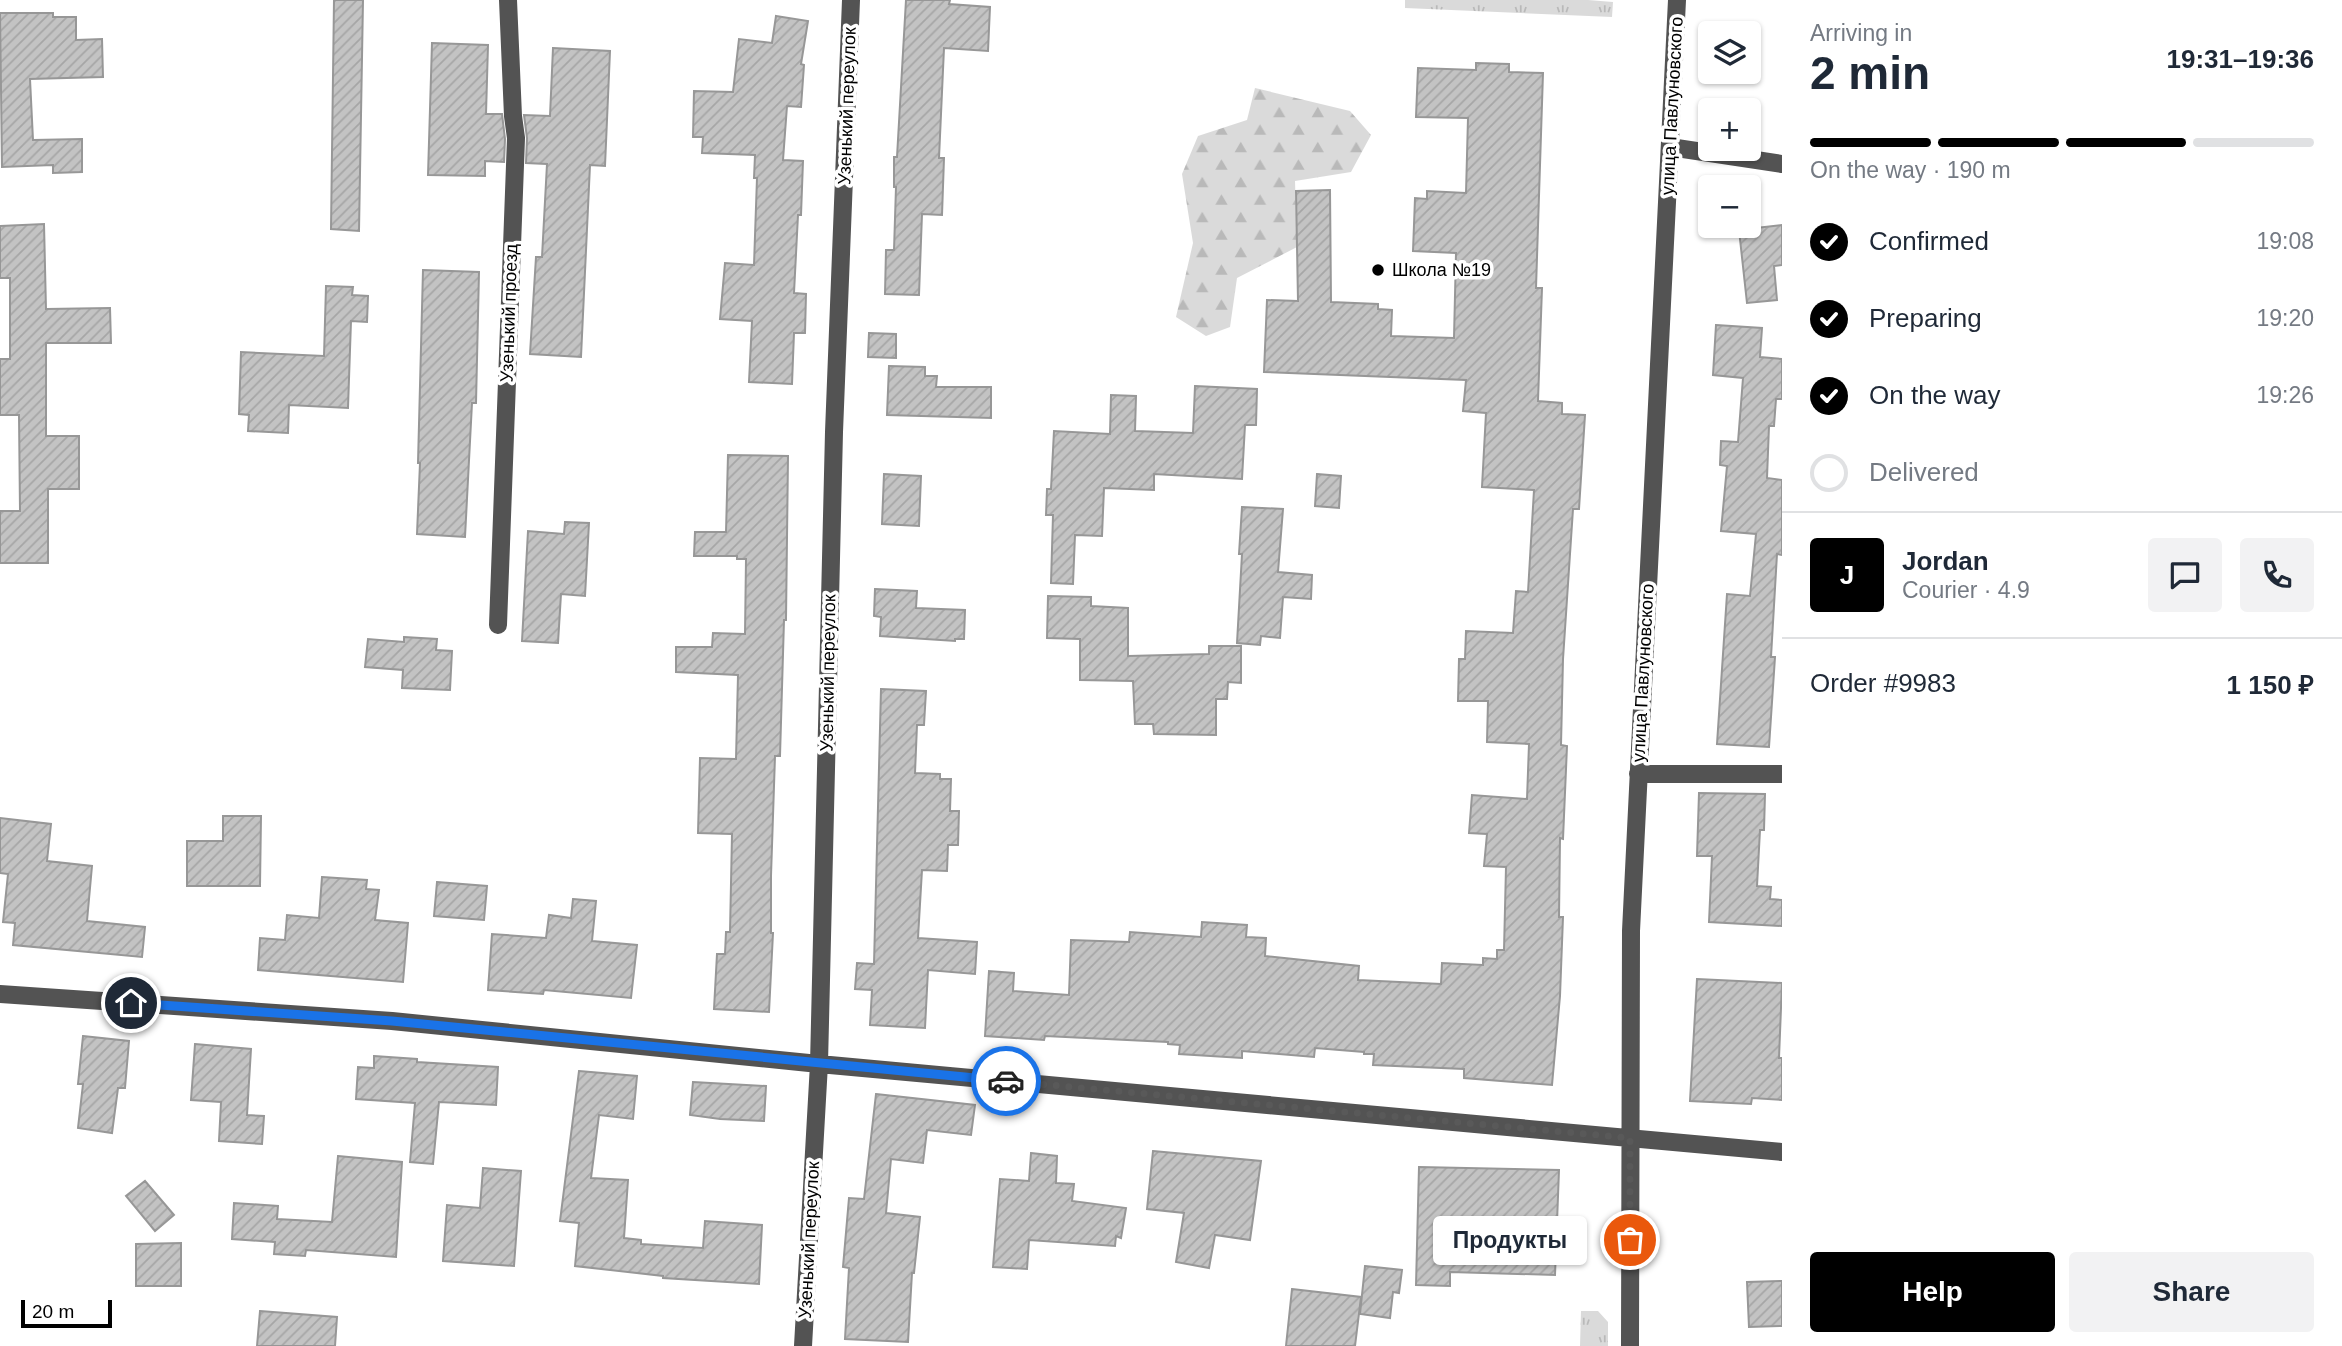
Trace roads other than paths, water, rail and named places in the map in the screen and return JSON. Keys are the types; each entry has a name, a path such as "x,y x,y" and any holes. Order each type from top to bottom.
{"street":[{"name":"Узенький проезд","path":"498,625 516,138 508,0"},
{"name":"Узенький переулок","path":"803,1346 819,1064 834,432 851,0"},
{"name":"улица Павлуновского","path":"1630,1346 1631,932 1677,0"},
{"path":"1670,147 1782,164"},
{"path":"1638,774 1782,775"},
{"path":"0,994 392,1021 819,1064 1782,1152"}],"place":[{"name":"Школа №19","path":"1378,270"},
{"name":"Продукты","path":"1630,1240"}]}
